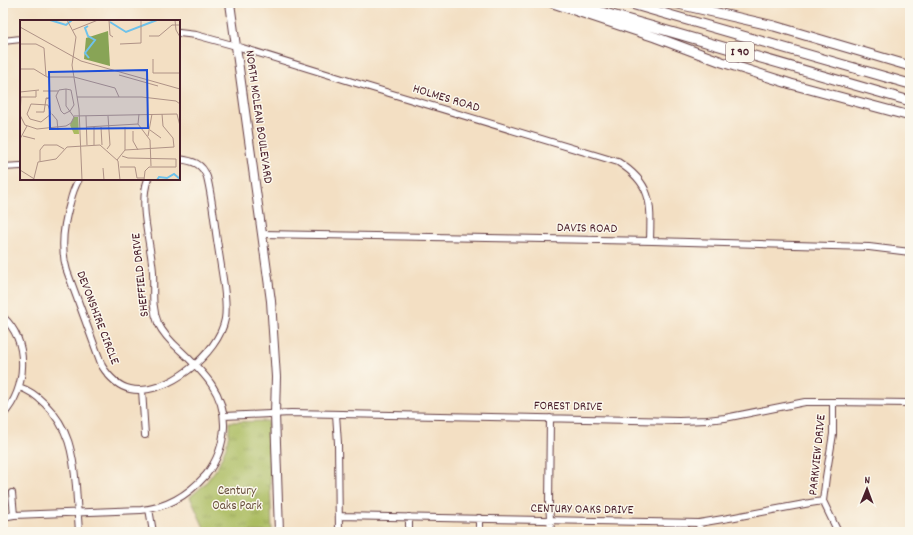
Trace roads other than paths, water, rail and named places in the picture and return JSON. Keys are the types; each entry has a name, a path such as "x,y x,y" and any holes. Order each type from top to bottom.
{"highway":[{"path":"553,3 777,80 910,116"},
{"name":"I 90","path":"571,3 910,101"},
{"name":"I 90","path":"628,3 910,84"},
{"path":"674,3 774,26 910,66"}],"main road":[{"name":"NORTH MCLEAN BOULEVARD","path":"230,3 271,301 276,377 275,414"},
{"path":"275,414 279,532"}],"street":[{"name":"HOLMES ROAD","path":"180,33 196,35 236,46 618,162 634,173 644,187 648,196 650,208 650,241"},
{"path":"3,41 20,39"},
{"name":"DEVONSHIRE CIRCLE","path":"80,180 73,193 65,218 63,237 64,256 67,271 102,366 112,379 120,384 130,389 142,390 179,377 195,364 216,341 225,320 226,300 207,177 198,164 180,159"},
{"path":"3,167 20,166"},
{"name":"SHEFFIELD DRIVE","path":"3,517 14,515 148,510 164,505 182,496 196,485 208,472 215,461 220,449 224,429 224,416 216,390 208,378 165,335 155,314 152,298 153,273 144,205 145,189 148,180"},
{"name":"DAVIS ROAD","path":"262,234 650,241 869,247 910,252"},
{"path":"3,317 12,327 19,344 22,357 21,381 14,400 3,415"},
{"path":"19,387 31,392 57,417 70,443 73,457 79,532"},
{"path":"142,390 145,435"},
{"name":"FOREST DRIVE","path":"224,416 292,413 707,420 739,416 798,404 819,402 910,403"},
{"name":"PARKVIEW DRIVE","path":"833,402 833,434 823,501 838,532"},
{"path":"336,414 338,443 339,532"},
{"path":"550,418 549,504 551,532"},
{"path":"12,493 14,515"},
{"name":"CENTURY OAKS DRIVE","path":"339,516 409,516 699,523 823,501"},
{"path":"148,510 152,532"},
{"path":"409,516 409,532"},
{"path":"479,518 479,532"},
{"path":"699,523 700,532"}],"park label":[{"name":"Century Oaks Park","path":"237,498"}]}
